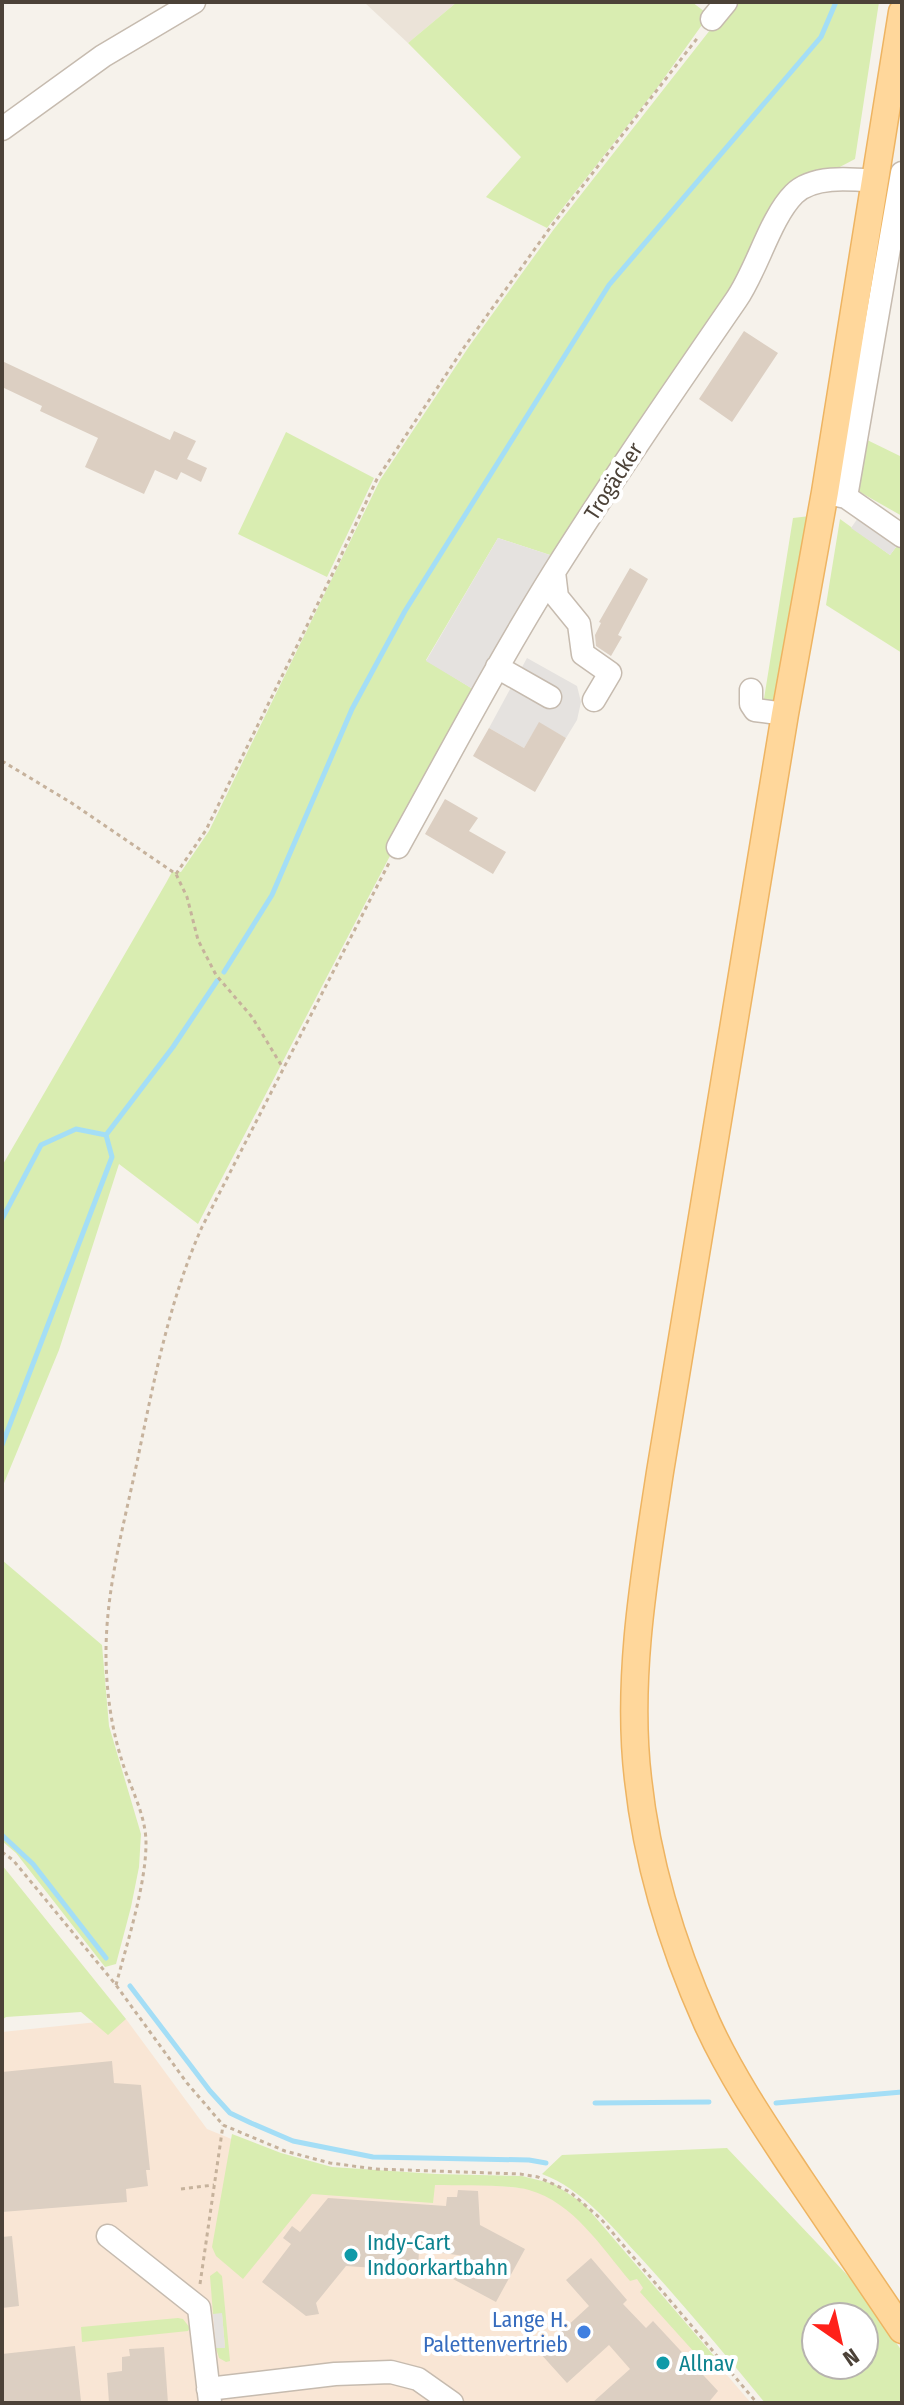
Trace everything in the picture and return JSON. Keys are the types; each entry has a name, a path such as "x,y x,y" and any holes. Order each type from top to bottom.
{"main road":[{"path":"902,12 875,181 836,494 785,714 645,1567 635,1668 638,1778 658,1884 679,1954 708,2025 742,2089 902,2330"}],"street":[{"path":"2,129 103,56 194,2"},
{"path":"889,530 836,494 902,173"},
{"name":"Trogäcker","path":"398,847 524,614 744,288 779,213 795,192 818,182 848,179 875,181"},
{"path":"554,572 557,597 579,624 583,654 610,673 594,700"},
{"path":"497,667 550,697"},
{"path":"751,690 751,704 755,710 785,714"},
{"path":"108,2236 199,2308 209,2396 335,2374 391,2372 418,2379 452,2403"}],"path":[{"path":"176,874 206,830 377,479 465,346 550,228 719,11"},
{"path":"2,761 70,802 176,874 187,897 198,940 216,975 252,1017 284,1069"},
{"path":"116,1985 135,1908 146,1843 113,1726 107,1677 108,1621 116,1560 158,1365 182,1277 202,1227 398,847"},
{"path":"2,1852 13,1860 116,1985 187,2083 223,2125 285,2151 330,2163 376,2169 520,2174 554,2183 586,2203 601,2219 757,2403"},
{"path":"199,2308 223,2125"},
{"path":"181,2189 214,2185"}],"shaded area":[{"path":"364,2 457,2 408,43"},
{"path":"860,515 899,543 890,555 851,528"},
{"path":"498,538 550,555 560,553 476,691 426,661"},
{"path":"527,658 577,686 581,702 577,720 566,738 539,723 524,748 489,728"},
{"path":"126,2019 207,2129 298,2166 551,2191 665,2303 751,2403 2,2403 2,2032"},
{"path":"222,2313 225,2348 216,2348 213,2314"}],"green space":[{"path":"457,2 692,2 709,15 657,88 547,228 486,197 521,157 408,43"},
{"path":"732,2 879,2 855,159 836,169 817,173 744,275 560,553 550,555 498,538 426,660 476,691 198,1224 119,1164 59,1350 2,1488 2,1166 172,872 181,872 209,831 380,480 470,345 554,229"},
{"path":"286,432 374,478 327,577 238,534"},
{"path":"861,437 902,457 902,516 858,491"},
{"path":"810,516 777,700 763,705 793,518"},
{"path":"840,519 890,555 899,543 902,545 902,653 826,605"},
{"path":"2,1560 102,1645 109,1726 141,1834 139,1867 116,1964 105,1967 16,1853 2,1841"},
{"path":"2,1865 126,2019 108,2035 81,2012 6,2017 2,2020"},
{"path":"232,2134 281,2153 332,2167 522,2176 554,2184 584,2204 721,2364 713,2373 640,2292 643,2288 637,2279 630,2281 573,2215 545,2196 519,2188 435,2185 433,2203 312,2194 243,2279 216,2256 212,2247"},
{"path":"727,2148 851,2279 867,2301 800,2301 800,2381 880,2381 880,2320 902,2351 902,2403 765,2403 607,2221 571,2189 542,2174 562,2155"},
{"path":"217,2271 222,2276 230,2361 226,2362 219,2358 216,2348 225,2347 222,2314 213,2314 210,2276"},
{"path":"183,2319 190,2328 188,2331 82,2342 81,2327"}],"building":[{"path":"744,331 778,353 732,422 699,399"},
{"path":"2,361 170,440 174,431 196,441 187,459 207,468 201,482 181,472 177,480 155,470 144,494 85,467 98,438 40,411 42,406 2,387"},
{"path":"630,568 648,579 618,635 622,637 611,656 596,646 595,635 599,622"},
{"path":"539,722 566,738 535,792 473,756 489,728 524,748"},
{"path":"445,799 478,818 469,831 506,852 493,874 425,834"},
{"path":"112,2061 114,2083 141,2085 150,2170 146,2170 148,2186 126,2189 127,2202 2,2212 2,2072"},
{"name":"Indy-Cart Indoorkartbahn","path":"458,2190 478,2191 480,2225 525,2249 496,2302 453,2279 465,2256 419,2250 418,2271 346,2266 316,2303 319,2314 306,2316 262,2282 291,2244 283,2238 292,2226 300,2232 328,2198 446,2206 447,2197 457,2197"},
{"path":"12,2236 19,2306 2,2308 2,2237"},
{"path":"591,2258 627,2300 623,2304 646,2328 653,2321 718,2391 708,2403 592,2403 630,2369 609,2345 567,2383 539,2352 589,2306 566,2280"},
{"path":"75,2346 81,2401 2,2403 2,2354"},
{"path":"164,2347 168,2403 109,2403 107,2373 122,2371 122,2357 130,2356 129,2349"}],"waterway":[{"path":"224,972 272,895 352,709 405,611 609,285 821,37 836,2"},
{"path":"2,1219 41,1145 76,1129 106,1135 173,1047 217,981"},
{"path":"2,1445 112,1157 106,1135"},
{"path":"2,1835 33,1864 106,1958"},
{"path":"130,1986 230,2113 293,2141 373,2157 529,2160 546,2163"},
{"path":"776,2103 902,2092"},
{"path":"595,2103 709,2102"}],"place":[{"name":"Indy-Cart Indoorkartbahn","path":"351,2255"},
{"name":"Lange H. Palettenvertrieb","path":"584,2332"},
{"name":"Allnav","path":"663,2363"}]}
